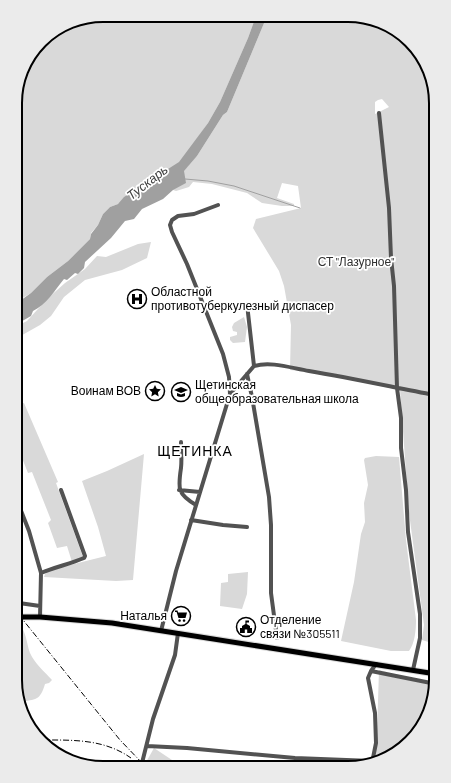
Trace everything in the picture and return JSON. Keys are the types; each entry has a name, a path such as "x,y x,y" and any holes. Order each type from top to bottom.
{"main road":[{"path":"22,617 40,617 106,623 429,673"}],"street":[{"path":"379,113 389,208 389,233 396,307 397,388 401,418 401,448 406,490 408,532 420,614 420,638 413,670"},
{"path":"161,631 176,571 230,394 229,377 223,354 170,225 172,220 178,216 194,214 218,205"},
{"path":"247,304 254,366"},
{"path":"230,394 254,366 263,365 277,365 429,393"},
{"path":"247,374 269,497 271,525 270,593 277,638"},
{"path":"180,442 181,467 178,478 179,490 183,496 196,505"},
{"path":"41,573 84,558 85,556 61,490"},
{"path":"179,490 200,492"},
{"path":"22,513 29,531 41,573 40,617"},
{"path":"191,520 247,527"},
{"path":"22,604 40,606"},
{"path":"143,761 153,719 175,655 178,633"},
{"path":"373,757 376,743 375,713 368,678 376,664"},
{"path":"371,671 429,683"},
{"path":"147,746 349,761"}],"green space":[{"path":"254,22 220,102 208,123 175,170 118,204 110,207 103,214 98,225 91,233 90,239 68,261 47,277 31,293 22,298 22,103 26,77 42,50 58,36 72,28 93,23"},
{"name":"СТ \"Лазурное\"","path":"264,22 348,22 374,26 393,36 409,50 421,67 425,77 429,103 429,642 422,640 424,625 409,513 400,390 318,373 290,370 291,325 284,286 279,271 253,228 256,219 301,208 298,186 282,183 277,198 294,204 294,206 262,203 247,193 212,184 193,182 189,187 176,191 173,190 179,176 197,156 223,115 227,112","holes":["382,99 389,107 375,114 375,102"]},
{"path":"151,242 147,258 122,270 85,280 64,297 51,316 40,325 22,335 22,324 27,321 47,299 65,283 85,269 97,256 106,257 138,244"},
{"path":"244,317 247,327 245,342 233,343 230,340 230,337 237,335 237,332 233,331 232,327 234,323"},
{"path":"24,403 58,482 56,483 83,557 72,562 67,546 57,548 48,523 51,520 32,472 28,473 22,458 22,404"},
{"path":"144,454 133,580 116,581 44,577 50,570 106,556 98,527 82,481"},
{"path":"376,456 399,457 406,540 416,620 414,640 409,651 391,651 341,641 354,582 361,534 365,522 364,503 368,485 364,460 365,458"},
{"path":"248,572 247,594 242,609 220,606 221,583 228,582 228,574"},
{"path":"22,627 32,657 52,680 45,684 41,694 37,698 25,701 23,690"},
{"path":"379,670 429,684 423,711 412,729 397,744 384,753 375,756"},
{"path":"154,748 174,761 147,761"}],"shaded area":[{"path":"254,22 264,22 227,112 223,115 197,156 184,171 186,183 173,190 163,199 142,209 134,219 125,221 111,238 85,262 84,268 78,274 75,273 67,280 64,279 46,301 33,311 31,316 22,321 22,299 68,261 90,239 91,234 98,225 103,214 110,207 118,204 124,197 179,162 208,123 220,102"}],"waterway":[{"path":"185,179 208,181 234,186 300,208"}],"railway":[{"path":"22,619 120,740 140,761"},
{"path":"49,740 65,740 99,744 110,747 131,758"}],"place":[{"name":"Областной противотуберкулезный диспасер","path":"137,299"},
{"name":"Воинам ВОВ","path":"155,391"},
{"name":"Щетинская общеобразовательная школа","path":"181,392"},
{"name":"Наталья","path":"181,616"},
{"name":"Отделение связи №305511","path":"246,627"}],"district":[{"name":"ЩЕТИНКА","path":"195,451"}],"water label":[{"name":"Тускарь","path":"147,182"}]}
